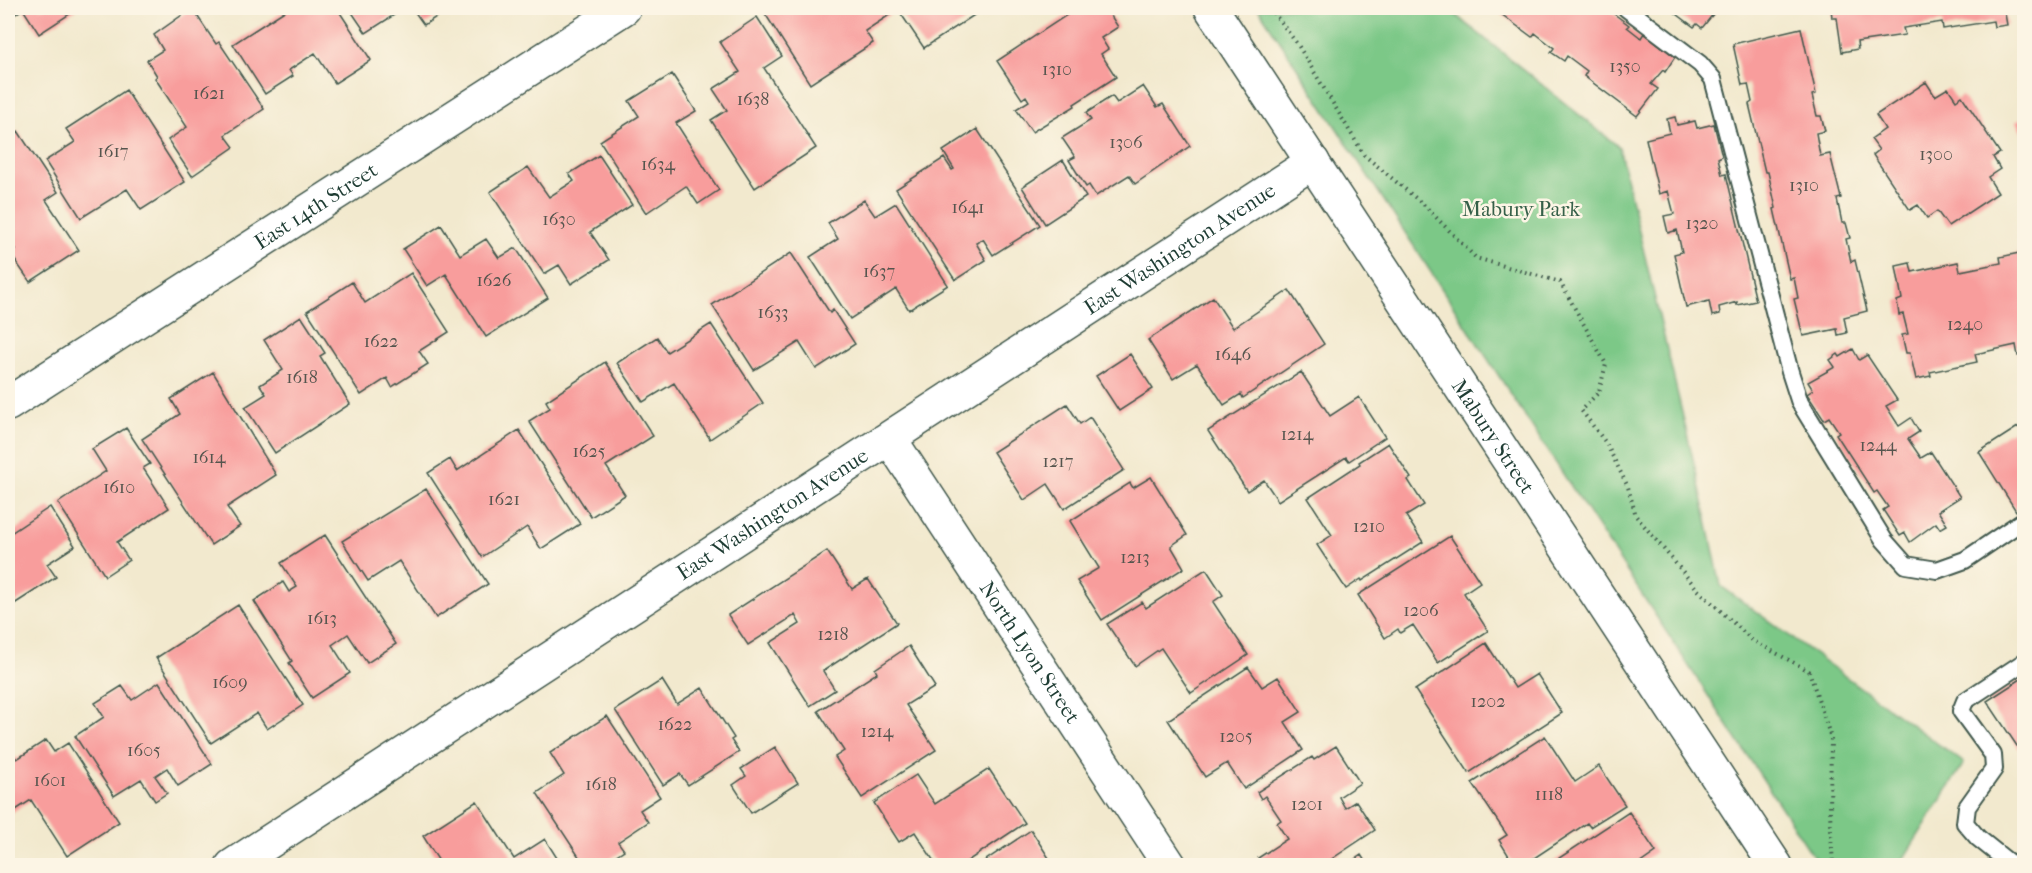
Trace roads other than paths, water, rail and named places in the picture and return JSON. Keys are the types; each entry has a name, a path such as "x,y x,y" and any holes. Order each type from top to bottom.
{"street":[{"name":"East 14th Street","path":"8,404 624,8"},
{"name":"Mabury Street","path":"1211,8 1776,866"},
{"name":"East Washington Avenue","path":"232,866 1312,162"},
{"name":"North Lyon Street","path":"890,438 1170,866"}],"lane":[{"path":"1626,8 1700,64 1713,79 1800,403 1884,540 1905,565 1937,570 1965,560 2025,520"},
{"path":"2013,866 1978,838 1965,823 1966,807 1994,769 1993,755 1961,711 1965,701 2025,662"}],"park label":[{"name":"Mabury Park","path":"1521,209"}]}
